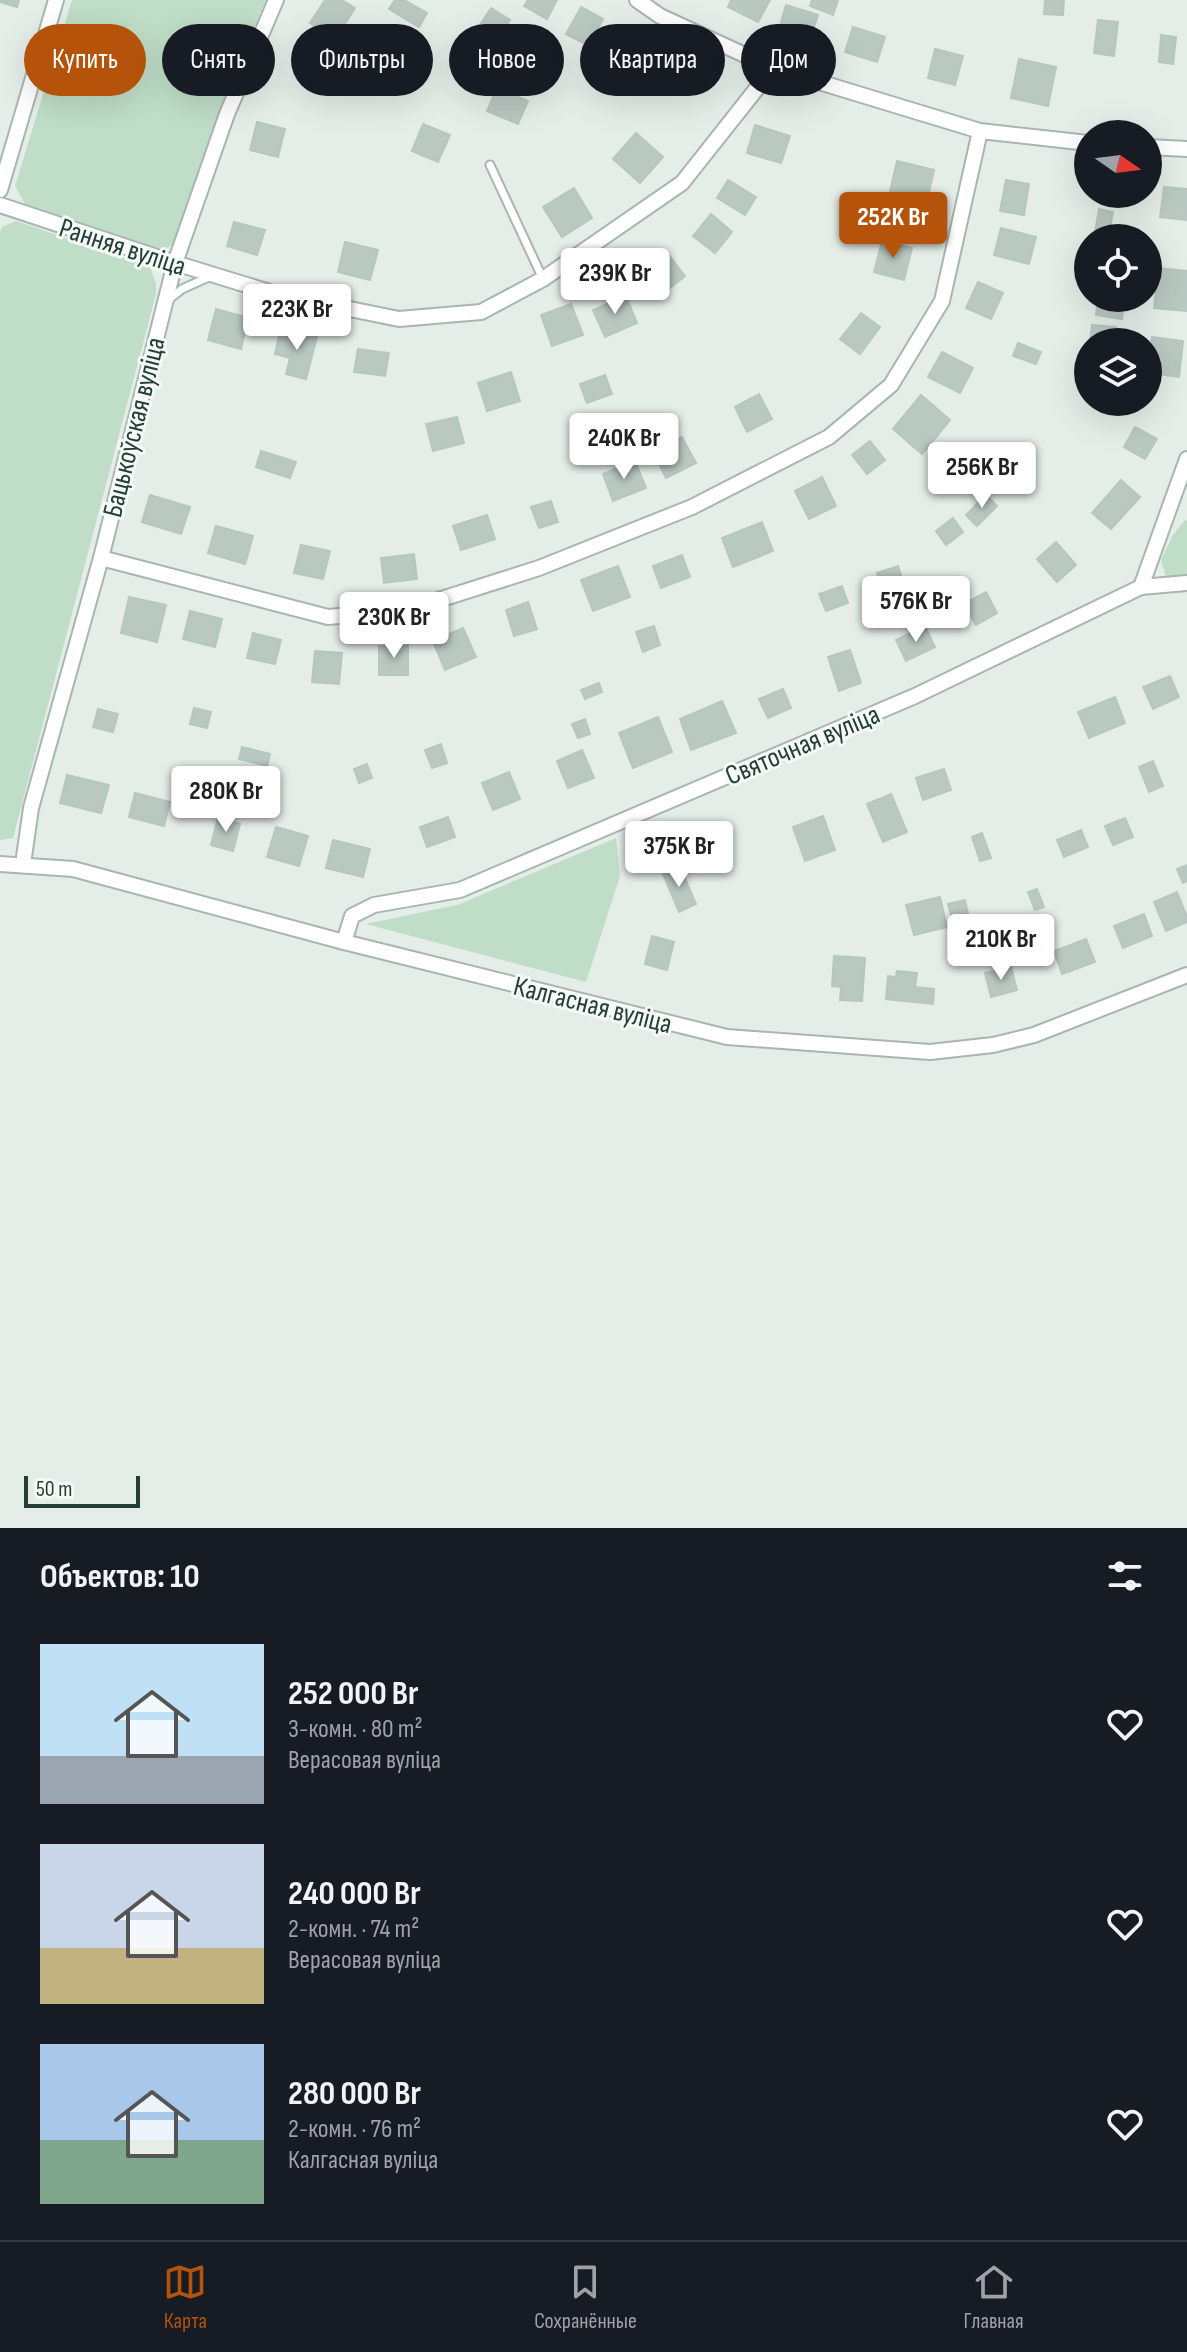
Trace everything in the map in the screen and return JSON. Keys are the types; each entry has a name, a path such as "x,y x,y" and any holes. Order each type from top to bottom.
{"street":[{"path":"0,190 56,0"},
{"name":"Бацькоўская вуліца","path":"23,864 31,808 101,558 175,263 227,114 276,0"},
{"path":"637,0 660,16 741,53"},
{"path":"836,87 980,131 1074,141"},
{"name":"Ранняя вуліца","path":"0,205 276,294 399,319 481,312 543,279 682,183 751,96"},
{"path":"101,558 328,617 407,610 539,568 692,507 829,437 891,385 942,301 980,131"},
{"path":"1162,148 1187,149"},
{"path":"1187,459 1141,587 1187,583"},
{"name":"Святочная вуліца","path":"344,942 352,916 374,905 460,890 915,696 1141,587"},
{"name":"Калгасная вуліца","path":"0,864 73,869 344,942 727,1037 930,1052 993,1045 1034,1035 1187,975"}],"lane":[{"path":"490,165 543,279"},
{"path":"165,303 182,289 213,275"}],"green space":[{"path":"72,0 266,0 255,24 162,24 162,96 228,96 172,245 164,250 25,204 15,186 43,96 146,96 146,24 65,24"},
{"path":"16,221 150,267 156,294 13,838 0,840 0,232 2,227"},
{"path":"1185,520 1187,575 1166,577 1161,560 1173,535"},
{"path":"616,838 620,876 586,982 366,924 457,905"}],"building":[{"path":"0,0 19,0 17,7"},
{"path":"325,0 342,0 355,8 345,24 310,23"},
{"path":"395,0 404,0 427,13 421,24 414,24 389,9"},
{"path":"528,0 557,0 547,19 524,6"},
{"path":"731,0 770,0 758,22 728,7"},
{"path":"812,0 838,0 833,15 810,6"},
{"path":"1045,0 1064,0 1063,15 1044,14"},
{"path":"786,5 818,15 815,24 780,24"},
{"path":"581,7 603,19 600,24 580,24 580,41 566,34"},
{"path":"491,8 510,20 507,24 481,24"},
{"path":"1098,20 1118,22 1114,56 1094,53"},
{"path":"853,27 885,37 877,62 845,52"},
{"path":"1161,35 1176,37 1173,64 1159,62"},
{"path":"935,49 963,56 955,85 928,78"},
{"path":"1019,59 1056,67 1048,106 1011,98"},
{"path":"494,96 516,96 528,101 518,124 487,111"},
{"path":"257,122 285,129 278,157 250,150"},
{"path":"423,124 450,135 438,162 412,151"},
{"path":"755,125 790,136 781,163 747,153"},
{"path":"636,133 663,157 640,183 613,159"},
{"path":"897,161 934,170 926,205 889,196"},
{"path":"728,180 756,197 745,215 717,198"},
{"path":"1006,180 1029,184 1024,215 1000,211"},
{"path":"1164,187 1187,189 1187,220 1160,217"},
{"path":"574,188 592,218 562,237 543,207"},
{"path":"1099,209 1113,212 1111,224 1096,224"},
{"path":"711,214 732,232 715,253 693,236"},
{"path":"234,222 265,230 257,255 227,246"},
{"path":"1001,228 1036,237 1029,264 994,255"},
{"path":"882,241 912,248 904,280 874,272"},
{"path":"345,242 378,250 370,280 338,272"},
{"path":"664,249 685,276 665,292 643,265"},
{"path":"1162,268 1187,271 1187,311 1162,309"},
{"path":"978,282 1003,293 991,319 966,308"},
{"path":"626,296 637,323 605,337 593,310"},
{"path":"571,304 583,335 552,346 541,315"},
{"path":"216,309 248,318 241,349 208,340"},
{"path":"1096,312 1123,312 1122,319 1096,315"},
{"path":"861,313 880,327 860,354 840,339"},
{"path":"1092,325 1116,327 1116,328 1092,328"},
{"path":"303,329 318,333 306,379 286,374 290,358 275,354 280,332 301,338"},
{"path":"1162,338 1183,341 1179,377 1162,375"},
{"path":"1018,343 1041,352 1036,364 1013,356"},
{"path":"358,349 389,353 385,376 354,372"},
{"path":"942,352 973,368 960,393 928,377"},
{"path":"511,372 520,401 487,411 478,383"},
{"path":"605,375 612,394 587,403 580,384"},
{"path":"759,394 772,419 747,432 735,407"},
{"path":"921,395 950,420 922,454 893,429"},
{"path":"457,417 464,443 433,451 426,424"},
{"path":"1135,427 1157,439 1145,459 1124,447"},
{"path":"682,437 696,463 666,478 653,452"},
{"path":"870,441 885,460 867,474 852,455"},
{"path":"261,451 296,462 290,478 256,467"},
{"path":"635,461 646,488 613,501 603,474"},
{"path":"822,477 836,506 809,519 795,491"},
{"path":"1121,480 1140,497 1111,529 1092,513"},
{"path":"150,495 190,507 181,534 142,522"},
{"path":"986,495 997,506 977,526 966,515"},
{"path":"551,501 558,522 539,528 531,507"},
{"path":"487,515 495,539 461,550 453,526"},
{"path":"953,518 963,532 946,545 936,531"},
{"path":"762,522 773,551 733,567 722,538"},
{"path":"216,526 253,536 245,564 208,553"},
{"path":"1056,542 1076,565 1057,582 1037,559"},
{"path":"301,545 330,551 323,579 294,573"},
{"path":"414,554 417,579 384,583 381,558"},
{"path":"682,555 690,577 661,588 653,566"},
{"path":"618,566 630,597 593,611 581,580"},
{"path":"898,566 902,579 882,587 877,573"},
{"path":"842,586 848,603 826,611 819,594"},
{"path":"986,592 997,613 976,625 964,604"},
{"path":"129,597 166,605 157,642 121,633"},
{"path":"528,602 537,629 514,636 506,610"},
{"path":"190,611 222,619 215,647 183,639"},
{"path":"654,626 660,645 643,652 636,632"},
{"path":"925,626 935,647 906,661 896,640"},
{"path":"463,628 476,657 445,670 433,641"},
{"path":"253,633 281,640 275,664 247,658"},
{"path":"408,645 408,675 379,675 379,646"},
{"path":"850,650 861,683 839,691 828,657"},
{"path":"315,651 342,653 339,684 312,682"},
{"path":"1170,676 1179,697 1153,709 1143,687"},
{"path":"599,683 602,692 585,699 581,690"},
{"path":"783,689 791,708 768,718 759,699"},
{"path":"1115,697 1125,723 1089,738 1078,712"},
{"path":"722,701 736,733 691,750 680,719"},
{"path":"194,708 211,712 207,728 190,724"},
{"path":"98,709 118,714 113,732 93,727"},
{"path":"658,717 672,752 633,768 619,733"},
{"path":"585,719 590,734 578,738 572,724"},
{"path":"441,744 447,763 432,768 425,750"},
{"path":"242,747 270,754 267,766 239,759"},
{"path":"582,750 594,778 568,788 557,761"},
{"path":"1153,761 1163,786 1149,792 1139,767"},
{"path":"367,764 372,778 359,783 354,769"},
{"path":"944,769 951,790 923,800 916,778"},
{"path":"509,772 520,799 493,810 482,783"},
{"path":"67,775 109,785 101,813 60,803"},
{"path":"135,793 170,802 164,826 129,817"},
{"path":"891,794 907,832 883,842 867,804"},
{"path":"823,816 835,850 805,861 793,827"},
{"path":"448,817 455,837 427,847 420,827"},
{"path":"218,818 240,824 233,851 211,845"},
{"path":"1125,818 1133,837 1113,845 1105,826"},
{"path":"276,827 308,836 299,866 267,857"},
{"path":"1081,830 1088,847 1064,857 1057,840"},
{"path":"982,833 991,858 980,861 972,837"},
{"path":"333,840 370,849 363,877 326,868"},
{"path":"1187,865 1187,881 1183,883 1177,869"},
{"path":"680,867 696,904 679,912 663,874"},
{"path":"1037,889 1044,907 1035,910 1028,892"},
{"path":"1177,892 1187,922 1166,931 1154,902"},
{"path":"940,897 947,927 914,935 906,905"},
{"path":"965,900 969,918 953,922 948,904"},
{"path":"1144,914 1152,936 1123,948 1114,926"},
{"path":"652,936 674,942 667,970 645,964"},
{"path":"1086,939 1095,962 1062,974 1054,951"},
{"path":"834,956 865,958 862,1001 840,1000 841,987 832,986"},
{"path":"1011,967 1017,990 991,997 985,973"},
{"path":"897,971 917,973 915,987 934,989 933,1004 886,999 888,976 896,977"}]}
